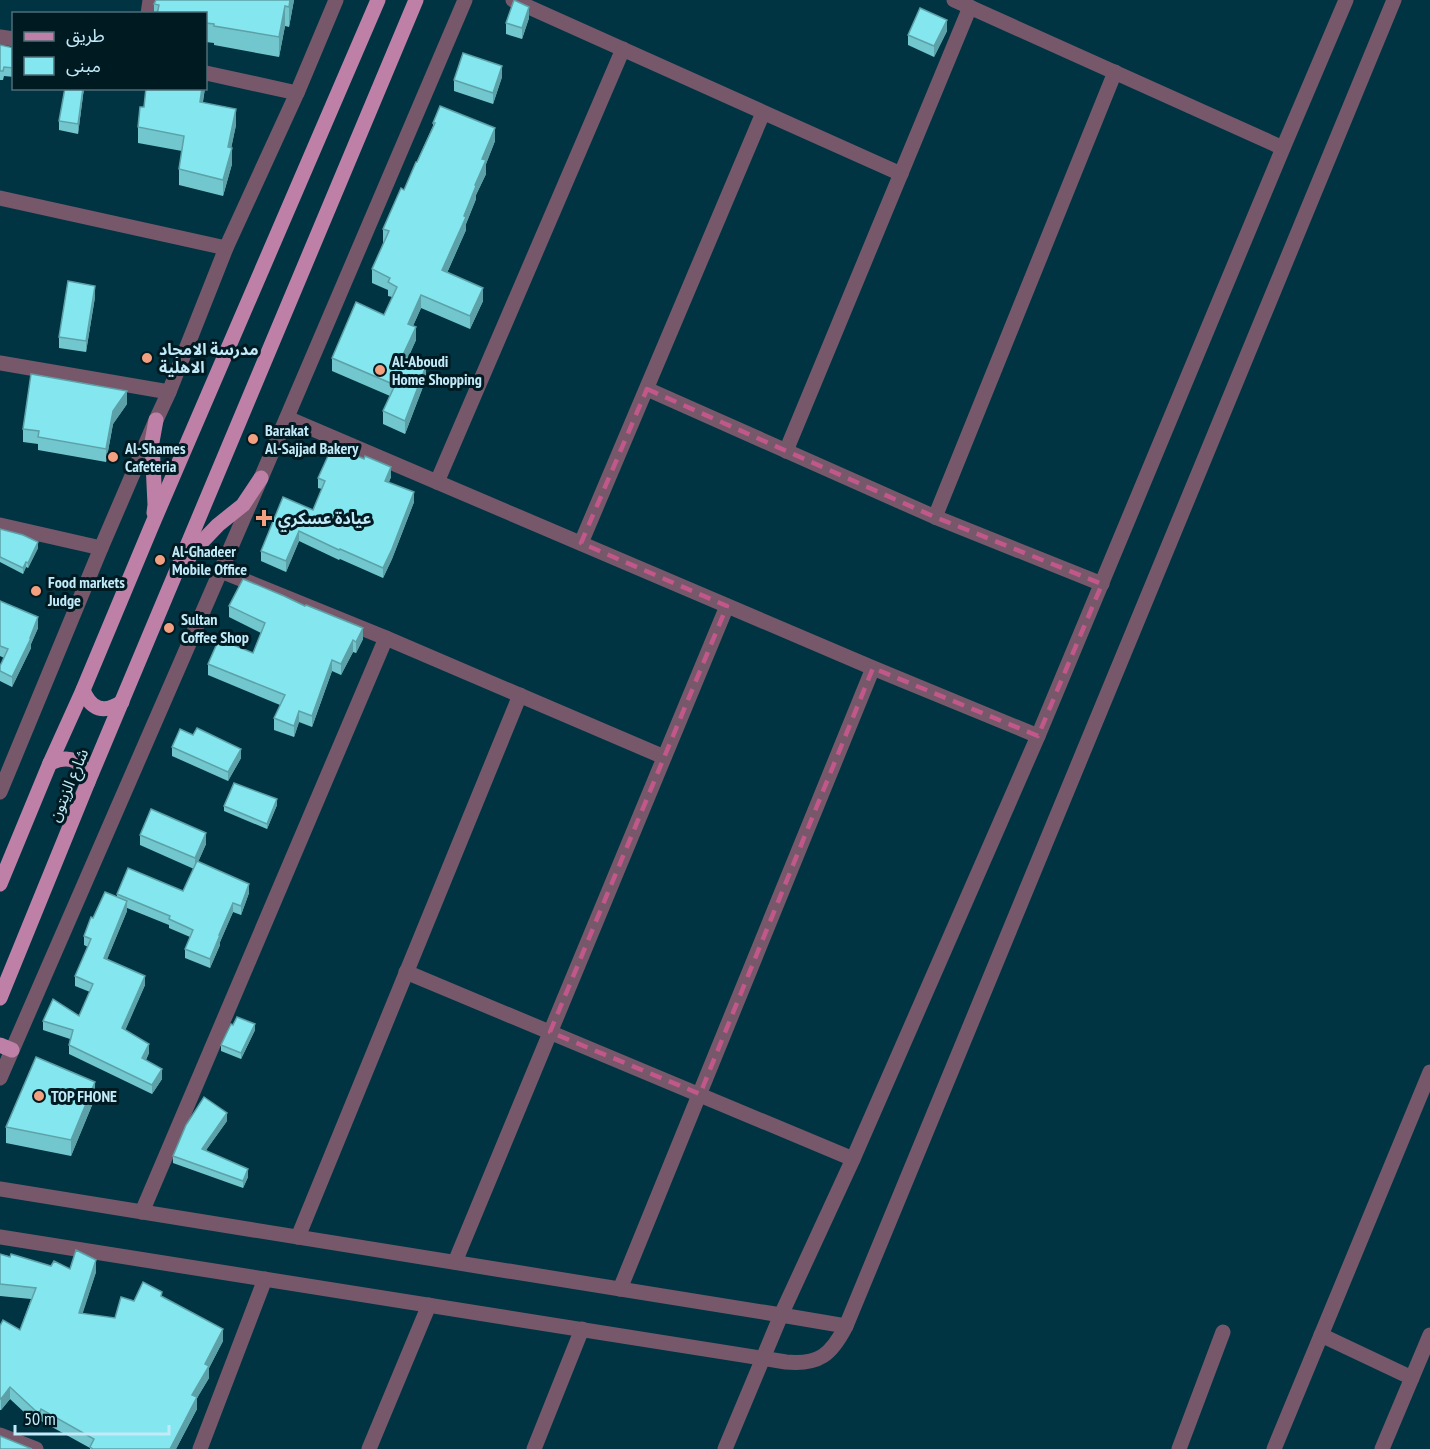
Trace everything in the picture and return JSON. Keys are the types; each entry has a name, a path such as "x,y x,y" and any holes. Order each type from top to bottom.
{"main road":[{"name":"شارع الزيتون","path":"0,884 378,0"},
{"path":"171,587 416,0"},
{"path":"152,525 155,505 152,442 156,420"},
{"path":"171,587 193,551 218,525 243,505 261,478"},
{"name":"شارع الزيتون","path":"0,998 171,587"},
{"path":"83,690 87,699 94,706 104,709 114,708 122,702"},
{"path":"50,763 59,759 70,759 86,772 88,782"}],"street":[{"path":"0,792 101,548 169,392 226,248 297,93 336,0"},
{"path":"0,1078 6,1048 261,478 465,0"},
{"path":"513,0 901,174"},
{"path":"954,0 1283,148"},
{"path":"725,1449 781,1315 853,1159 1038,736 1346,0"},
{"path":"0,1237 802,1364 825,1356 837,1343 846,1326 1394,0"},
{"path":"786,451 970,7"},
{"path":"437,482 623,50"},
{"path":"935,517 1115,72"},
{"path":"207,73 297,93"},
{"path":"581,543 763,112"},
{"path":"0,198 226,248"},
{"path":"0,363 169,392"},
{"path":"647,389 935,517 1102,584"},
{"path":"287,418 1038,736"},
{"path":"0,525 101,548"},
{"path":"220,571 386,638 664,757"},
{"path":"455,1262 728,606"},
{"path":"142,1212 386,638"},
{"path":"620,1289 873,668"},
{"path":"298,1237 520,695"},
{"path":"406,972 853,1159"},
{"path":"1274,1449 1430,1072"},
{"path":"0,1189 846,1326"},
{"path":"200,1449 265,1279"},
{"path":"369,1449 429,1305"},
{"path":"534,1449 582,1329"},
{"path":"1179,1449 1222,1332"},
{"path":"1321,1335 1412,1378"},
{"path":"1382,1449 1430,1335"},
{"path":"0,1435 35,1449"}],"highlighted area":[{"path":"647,389 935,517 1102,584 1038,736 873,668 700,1094 550,1032 727,606 581,543"}],"building":[{"path":"156,0 290,0 289,7 285,6 279,37 214,26 214,24 207,23 207,12 157,12 159,5 154,4"},
{"path":"514,0 529,7 522,28 506,23"},
{"path":"920,8 947,20 934,46 908,35"},
{"path":"0,45 12,48 12,68 4,67 3,71 0,71"},
{"path":"463,53 502,66 493,93 454,80"},
{"path":"65,90 83,90 78,124 59,121"},
{"path":"146,90 202,90 200,102 236,109 228,147 232,148 223,180 179,169 184,136 138,127 140,107 144,107"},
{"path":"440,106 495,128 482,159 486,160 464,216 466,217 442,270 483,288 470,316 421,295 408,324 416,327 403,355 426,366 405,421 383,411 395,385 332,358 356,302 384,315 397,287 388,282 390,278 372,269 389,231 383,229 401,188 404,190 417,162 435,123 433,123"},
{"path":"68,281 95,286 86,341 59,337"},
{"path":"31,374 127,391 113,411 106,449 38,437 39,431 23,429"},
{"path":"333,445 364,459 365,456 391,467 385,481 414,492 383,568 299,531 286,561 261,551 283,497 313,510 325,481 318,478"},
{"path":"0,529 38,542 28,563 26,562 23,568 0,557"},
{"path":"243,579 363,628 356,642 353,640 341,664 332,660 312,716 299,711 294,726 274,718 285,695 208,664 219,639 253,653 265,623 229,606"},
{"path":"0,601 38,617 31,638 12,677 0,671 8,649 0,646"},
{"path":"197,728 241,749 228,772 172,747 180,729 193,735"},
{"path":"234,783 277,799 267,824 224,806"},
{"path":"151,809 206,833 195,858 140,835"},
{"path":"197,861 249,884 241,906 233,903 210,959 185,949 193,930 169,919 170,916 117,894 128,868 183,891"},
{"path":"105,892 127,901 104,958 145,976 122,1028 149,1044 142,1058 162,1069 152,1085 69,1045 73,1030 43,1021 53,999 79,1016 93,984 75,976 91,939 84,936 91,917 93,918"},
{"path":"237,1017 255,1024 241,1053 221,1045"},
{"path":"36,1057 95,1082 71,1140 6,1127"},
{"path":"204,1097 227,1113 202,1149 248,1169 243,1181 173,1156 186,1125"},
{"path":"76,1250 96,1260 79,1313 115,1318 121,1297 134,1301 143,1282 162,1292 161,1296 223,1329 205,1364 209,1366 192,1395 197,1397 170,1449 93,1449 90,1447 94,1439 41,1409 39,1414 10,1387 0,1398 0,1326 3,1320 20,1330 36,1288 0,1284 0,1254 10,1257 11,1254 51,1266 54,1261 70,1269"},
{"path":"0,1436 32,1449 0,1449"}],"place":[{"name":"مدرسة الامجاد الاهلية","path":"147,358"},
{"name":"Al-Aboudi Home Shopping","path":"380,370"},
{"name":"Barakat Al-Sajjad Bakery","path":"253,439"},
{"name":"Al-Shames Cafeteria","path":"113,457"},
{"name":"عيادة عسكري","path":"264,518"},
{"name":"Al-Ghadeer Mobile Office","path":"160,560"},
{"name":"Food markets Judge","path":"36,591"},
{"name":"Sultan Coffee Shop","path":"169,628"},
{"name":"TOP FHONE","path":"39,1096"}]}
